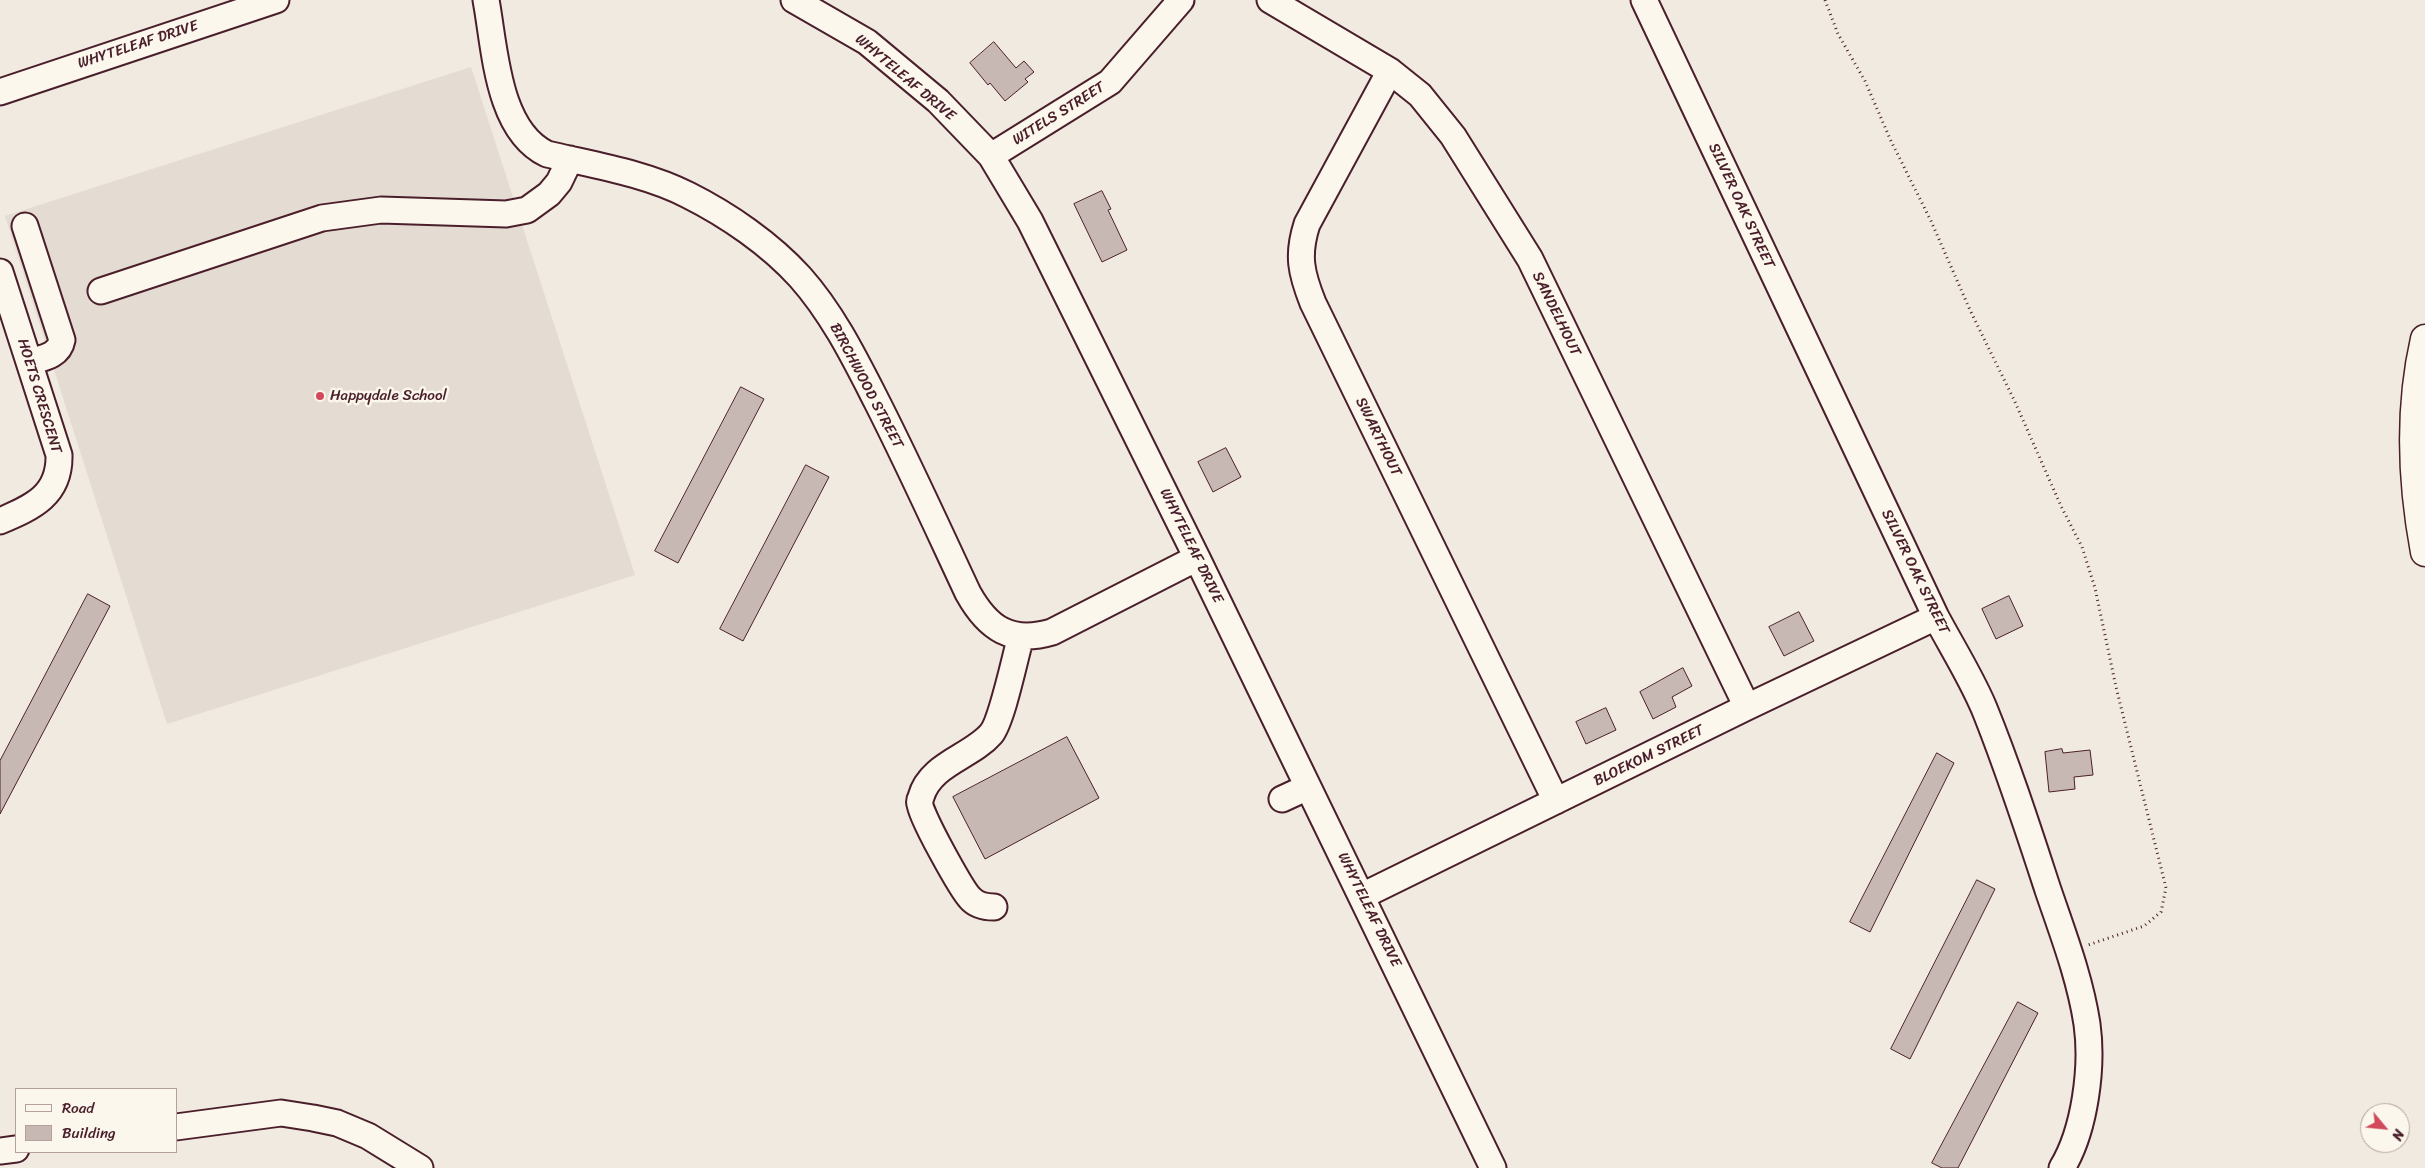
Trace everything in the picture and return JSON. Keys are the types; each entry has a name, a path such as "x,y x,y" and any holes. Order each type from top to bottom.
{"main road":[{"path":"2425,339 2416,395 2414,428 2417,496 2425,552"}],"street":[{"name":"WHYTELEAF DRIVE","path":"0,92 276,0"},
{"name":"BIRCHWOOD STREET","path":"486,0 504,94 512,117 524,136 536,148 547,154 646,179 687,194 728,217 768,248 800,277 819,301 854,356 977,610 992,626 1007,633 1021,636 1036,637 1052,632 1197,558"},
{"name":"WHYTELEAF DRIVE","path":"794,0 866,42 938,101 991,156 1030,221 1197,558 1493,1168"},
{"name":"WITELS STREET","path":"991,156 1110,82 1181,0"},
{"name":"SANDELHOUT","path":"1270,0 1390,71 1420,95 1453,136 1530,258 1747,707"},
{"name":"SILVER OAK STREET","path":"1644,0 1936,617 1983,707 2031,839 2078,979 2087,1024 2088,1070 2084,1105 2076,1135 2062,1168"},
{"name":"SWARTHOUT","path":"1390,71 1307,224 1302,248 1301,264 1303,278 1556,801"},
{"path":"101,291 322,218 380,210 506,214 527,210 549,194 559,182 570,159"},
{"path":"25,226 62,340 61,346 53,354 29,362"},
{"name":"HOETS CRESCENT","path":"0,272 59,455 59,469 53,486 46,496 0,521"},
{"name":"BLOEKOM STREET","path":"1362,896 1747,707 1936,617"},
{"path":"994,906 988,907 970,898 930,829 920,804 921,796 930,780 960,756 982,742 996,728 1021,636"},
{"path":"1282,799 1308,787"},
{"path":"178,1127 281,1113 313,1118 336,1123 368,1136 420,1168"},
{"path":"0,1151 15,1149"}],"path":[{"path":"1825,0 1838,34 1864,81 1891,141 1931,221 1970,310 2082,547 2095,588 2116,687 2166,888 2161,912 2144,926 2068,951"}],"shaded area":[{"name":"Happydale School","path":"471,67 635,575 167,724 5,216"}],"building":[{"path":"994,42 1016,68 1024,61 1034,72 1025,79 1028,82 1005,101 990,83 988,85 970,63"},
{"path":"1102,191 1111,209 1108,210 1127,250 1102,262 1074,204"},
{"path":"741,387 764,399 678,563 655,551"},
{"path":"1226,448 1241,477 1213,492 1198,462"},
{"path":"806,465 829,477 743,641 720,629"},
{"path":"88,594 110,606 0,814 0,761"},
{"path":"2009,596 2023,626 1996,639 1982,609"},
{"path":"1799,612 1814,641 1784,656 1769,627"},
{"path":"1683,668 1692,686 1672,697 1676,707 1653,719 1640,692"},
{"path":"1606,708 1616,730 1586,744 1576,722"},
{"path":"1067,737 1099,798 985,859 953,797"},
{"path":"2062,749 2063,753 2090,750 2093,775 2074,777 2075,789 2049,792 2045,752"},
{"path":"1937,753 1954,763 1870,932 1850,922"},
{"path":"1977,880 1995,889 1910,1059 1891,1049"},
{"path":"2018,1002 2038,1013 1958,1168 1942,1168 1932,1163"}],"place":[{"name":"Happydale School","path":"320,396"}]}
